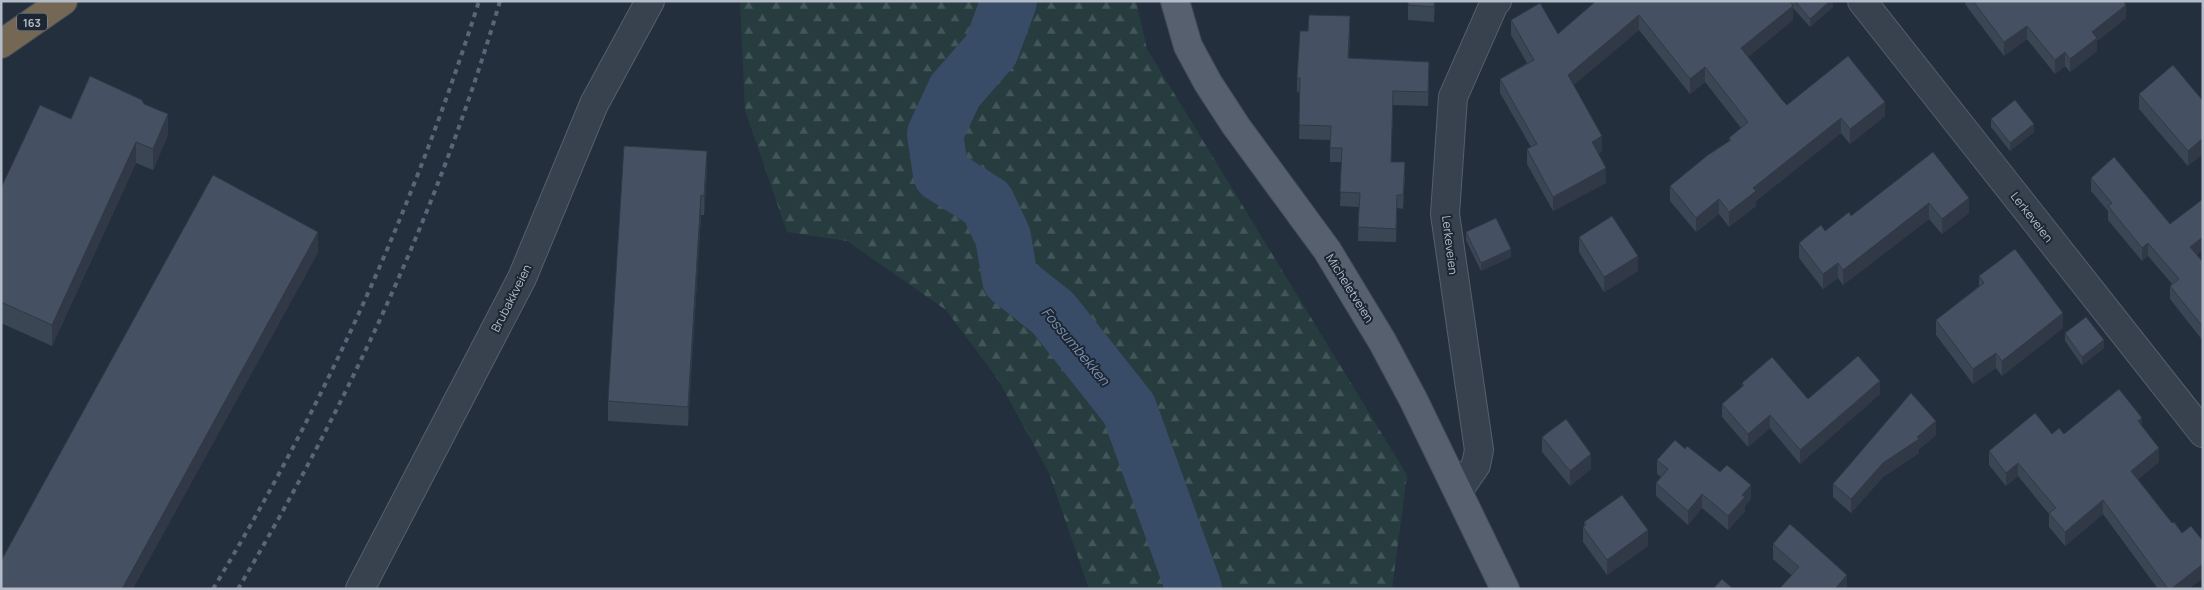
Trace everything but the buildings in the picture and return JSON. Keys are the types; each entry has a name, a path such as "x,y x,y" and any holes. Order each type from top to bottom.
{"highway":[{"name":"163","path":"1,44 64,1"}],"main road":[{"name":"Micheletveien","path":"1175,1 1188,46 1208,84 1236,126 1327,250 1355,294 1413,399 1506,589"}],"street":[{"name":"Brubakkveien","path":"360,589 522,278 594,104 650,1"},
{"name":"Lerkeveien","path":"1458,491 1476,465 1478,450 1445,214 1453,97 1497,1"},
{"name":"Lerkeveien","path":"1862,1 2203,433"}],"green space":[{"path":"740,1 1136,1 1147,49 1407,475 1392,589 1089,589 1049,473 999,381 946,310 847,241 787,232 745,110"}],"waterway":[{"name":"Fossumbekken","path":"1009,1 991,50 955,91 935,134 941,174 987,203 1003,237 1010,279 1053,313 1129,409 1194,589"}],"railway":[{"path":"213,589 293,448 364,303 426,154 454,78 479,1"},
{"path":"238,589 316,448 353,376 387,303 449,154 476,78 500,1"}]}
